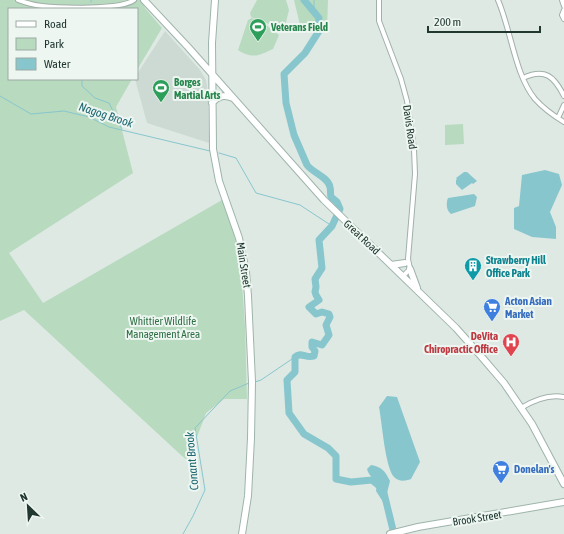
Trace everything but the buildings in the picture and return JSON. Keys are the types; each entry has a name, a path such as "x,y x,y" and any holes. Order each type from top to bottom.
{"main road":[{"name":"Great Road","path":"144,0 212,73 338,214 456,328 477,351 504,383 535,428 564,484"},
{"name":"Main Street","path":"215,0 212,52 212,140 219,181 239,238 246,272 248,296 252,382 248,496 242,534"},
{"path":"197,57 207,57 212,52"},
{"path":"212,103 217,98 222,96 233,98"},
{"path":"391,265 407,261"},
{"path":"410,269 417,290"},
{"name":"Brook Street","path":"390,534 564,502"}],"street":[{"path":"18,0 40,6 67,8 124,5 134,0"},
{"name":"Davis Road","path":"379,0 379,21 401,79 407,101 414,149 415,174 407,261 410,269"},
{"path":"498,0 507,23 523,78 536,99 564,122"},
{"path":"562,0 564,6"},
{"path":"564,10 562,15 564,19"},
{"path":"523,78 537,73 546,74 556,83 564,96"},
{"path":"558,118 564,105"},
{"path":"401,274 407,261"},
{"path":"401,274 410,269"},
{"path":"521,408 549,396 556,395 564,397"}],"shaded area":[{"path":"165,31 200,70 206,80 208,93 209,143 147,123 135,80 138,80 138,72"}],"green space":[{"name":"Whittier Wildlife Management Area","path":"0,0 141,0 145,8 162,28 138,68 138,8 8,8 8,80 131,80 116,107 133,173 9,253 43,303 222,200 234,234 241,269 245,326 247,399 224,399 206,413 194,445 197,468 182,456 24,310 0,321"},
{"name":"Veterans Field","path":"257,0 286,0 289,10 285,26 269,24 251,17 250,13"},
{"path":"294,0 328,0 327,28 301,29"},
{"name":"Veterans Field","path":"252,18 265,24 279,35 273,49 255,56 247,55 238,50 248,20"},
{"path":"463,124 464,144 445,145 445,125"}],"water":[{"path":"545,170 559,174 562,185 550,212 556,227 556,239 532,237 514,229 514,208 519,206 522,175"},
{"path":"464,172 467,172 477,181 462,190 456,184 456,178"},
{"path":"474,194 477,197 475,206 451,214 448,211 448,198"},
{"path":"387,396 397,397 420,462 409,480 402,481 396,479 388,464 379,407"},
{"path":"371,465 383,470 390,481 385,501 383,502 376,491 376,483 367,469"}],"waterway":[{"path":"304,0 319,18 319,31 305,53 284,74 286,103 294,135 307,165 326,180 330,187 331,197 337,202 340,209 332,226 319,240 322,268 315,279 315,292 319,300 309,307 316,314 322,312 329,314 330,317 326,325 329,335 322,345 312,342 312,347 315,351 314,356 308,357 297,355 295,357 295,372 287,380 289,413 304,434 328,448 336,456 336,479 351,482 372,480 383,489 394,534"},
{"path":"314,0 314,10"},
{"path":"82,80 82,86 95,98 109,103 122,129"},
{"name":"Nagog Brook","path":"0,96 31,114 64,111 89,117 109,127 210,151"},
{"name":"Nagog Brook","path":"219,153 236,158 256,193 300,205 332,226"},
{"name":"Conant Brook","path":"255,382 261,380 295,357"},
{"name":"Conant Brook","path":"183,534 205,490 195,428 230,391 249,383"}],"place":[{"name":"Veterans Field","path":"258,42"},
{"name":"Borges Martial Arts","path":"161,103"},
{"name":"Strawberry Hill Office Park","path":"473,281"},
{"name":"Acton Asian Market","path":"492,322"},
{"name":"DeVita Chiropractic Office","path":"511,357"},
{"name":"Donelan's","path":"501,484"}]}
